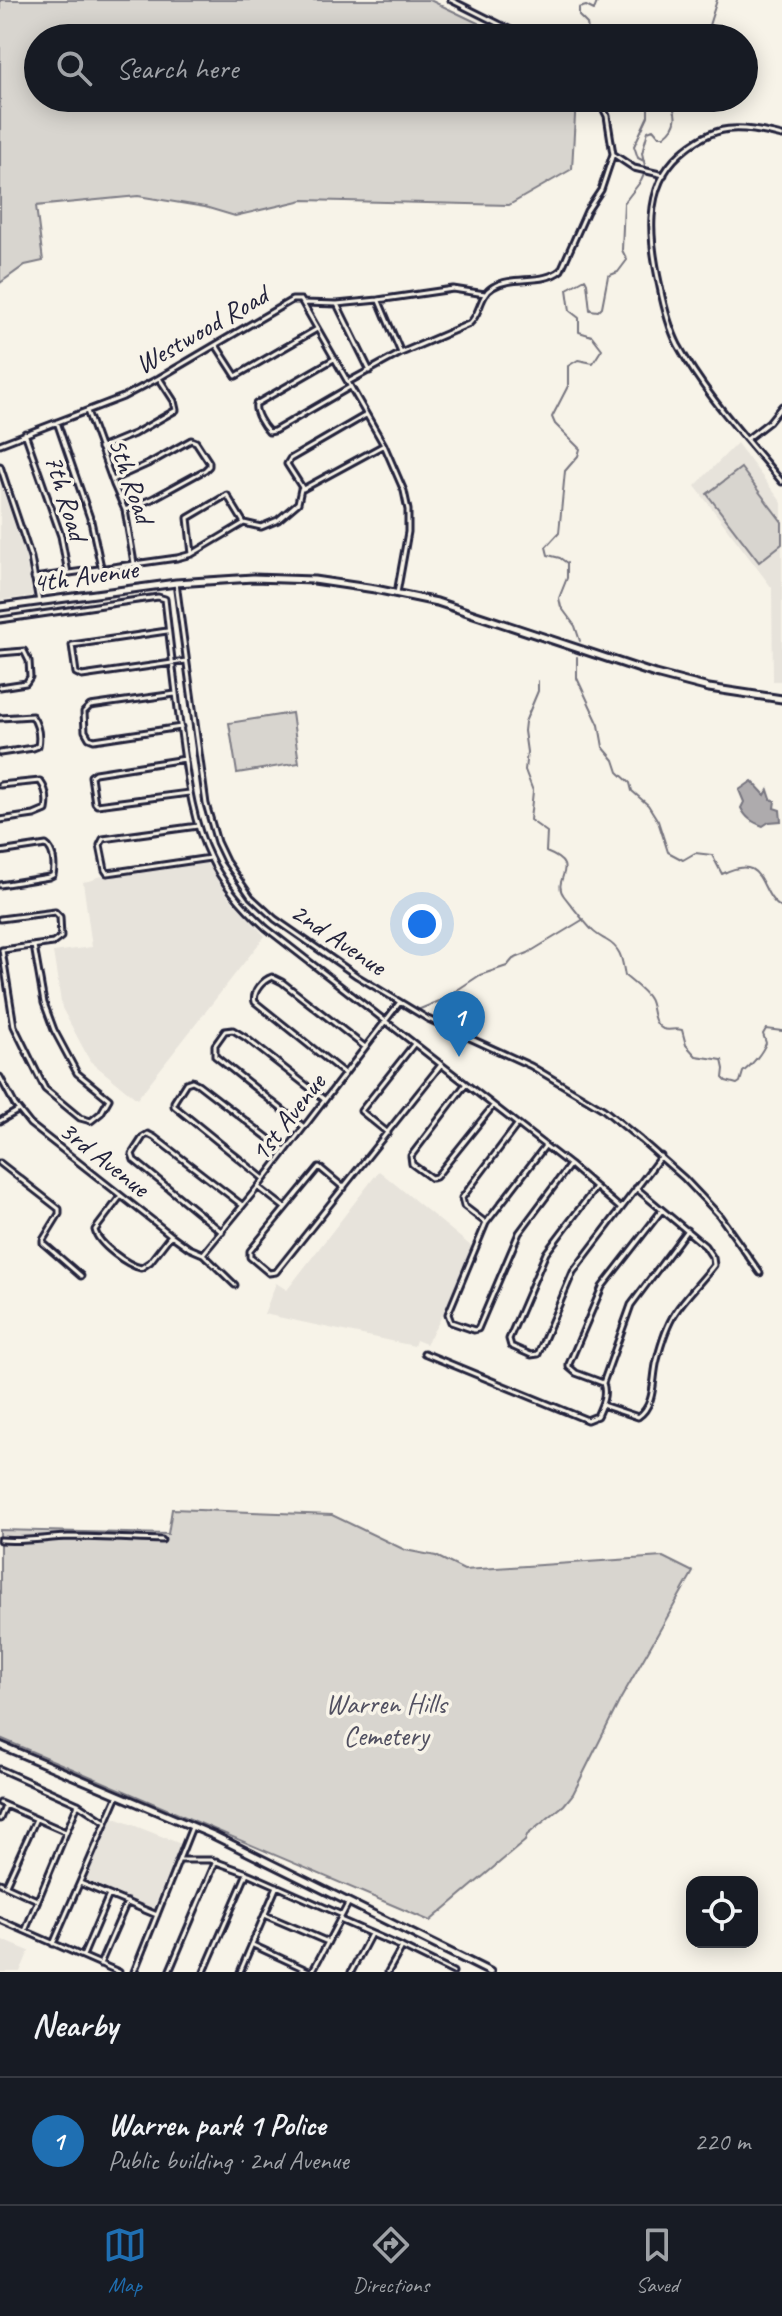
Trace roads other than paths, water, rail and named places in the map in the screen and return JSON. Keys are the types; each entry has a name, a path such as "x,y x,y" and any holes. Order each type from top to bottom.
{"street":[{"path":"451,0 499,24"},
{"path":"334,359 256,404 267,431 274,431 401,353 469,324 477,317 485,294 498,285 553,276 561,270 587,211 601,190 613,154 605,112"},
{"path":"782,136 744,127 726,129 690,146 675,159 664,175 653,208 651,232 667,318 679,346 698,378 782,482"},
{"path":"613,154 630,167 664,175"},
{"path":"304,303 337,304 453,289 485,294"},
{"name":"Westwood Road","path":"0,444 123,397 292,300 301,300 367,414 401,482 408,510 407,542 397,593"},
{"path":"378,300 401,353"},
{"path":"337,304 370,371"},
{"path":"216,345 236,376 317,329"},
{"path":"100,448 134,434 176,410 174,401 159,378"},
{"path":"747,440 769,422 782,406"},
{"name":"5th Road","path":"87,411 125,510 134,563"},
{"path":"34,578 177,558 192,554 244,523 261,527 278,520 298,503 301,488 289,468 290,459 367,414"},
{"path":"56,421 91,521 101,567"},
{"name":"7th Road","path":"25,433 61,536 68,573"},
{"path":"112,480 191,440 196,442 209,462 205,470 176,487 125,510"},
{"path":"301,488 384,445"},
{"path":"0,466 31,558 39,602"},
{"path":"192,554 187,522 192,515 227,495 244,523"},
{"name":"4th Avenue","path":"0,607 176,583 253,578 301,579 397,593 460,609 655,674 709,688 782,699"},
{"name":"2nd Avenue","path":"176,583 206,804 217,842 251,897 275,919 357,976 428,1019 531,1066 611,1115 661,1156 719,1215 760,1273"},
{"path":"0,620 178,596"},
{"path":"165,599 189,793 210,858 227,886 259,922 570,1165 620,1208"},
{"path":"168,630 72,645 76,673 79,676 186,661"},
{"path":"0,653 24,651 29,661 30,677 26,683 0,687"},
{"path":"175,694 90,706 84,712 85,731 94,740 181,727"},
{"path":"0,718 32,716 39,740 38,746 33,748 0,753"},
{"path":"185,759 93,773 91,776 97,805 189,793"},
{"path":"0,785 40,781 45,787 47,807 34,815 0,820"},
{"path":"198,826 103,839 100,845 105,870 107,873 210,858"},
{"path":"0,852 46,845 51,851 54,872 49,877 0,885"},
{"path":"0,919 59,913 62,932 53,943 1,950 14,1026 45,1089 80,1118 91,1121 101,1113 109,1099 77,1073 54,1030 44,1003 34,946"},
{"path":"345,1074 255,1002 255,994 265,980 272,977 282,982 365,1047"},
{"name":"1st Avenue","path":"203,1254 400,1002"},
{"path":"304,1127 215,1056 215,1045 225,1031 233,1030 246,1038 325,1100"},
{"path":"388,1133 361,1111 414,1044"},
{"path":"344,1188 319,1167 250,1251 250,1257 269,1273 276,1272 344,1188 388,1133 441,1065"},
{"name":"3rd Avenue","path":"0,1077 19,1110 42,1134 171,1235 203,1254 235,1285"},
{"path":"264,1179 174,1106 186,1083 192,1081 198,1084 285,1152"},
{"path":"465,1085 411,1156 412,1164 428,1178 436,1177 493,1106"},
{"path":"0,1121 19,1110"},
{"path":"486,1223 464,1206 462,1198 518,1125"},
{"path":"222,1232 134,1160 132,1154 143,1137 148,1134 154,1137 243,1206"},
{"path":"545,1146 486,1223 448,1314 451,1322 478,1329 519,1233 570,1165"},
{"path":"596,1187 546,1253 509,1339 511,1346 531,1355 538,1354 573,1272 661,1156"},
{"path":"0,1163 59,1209 43,1243 81,1276"},
{"path":"258,1187 285,1208"},
{"path":"602,1405 638,1417 645,1412 651,1399 655,1364 668,1327 676,1312 714,1265 705,1246 636,1188"},
{"path":"121,1196 95,1230 102,1243 141,1268 150,1262 171,1235"},
{"path":"603,1383 576,1373 569,1364 602,1287 662,1210"},
{"path":"424,1353 583,1419 597,1416 605,1393 603,1383 631,1305 687,1230"},
{"path":"0,1540 43,1541 88,1537 162,1540"},
{"path":"0,1745 193,1826 490,1972"},
{"path":"0,1769 78,1804 105,1822"},
{"path":"53,1944 118,1795"},
{"path":"0,1803 66,1832"},
{"path":"25,1931 78,1804"},
{"path":"0,1819 5,1806"},
{"path":"6,1885 36,1819"},
{"path":"134,1972 193,1826"},
{"path":"179,1860 216,1861 247,1873 453,1972"},
{"path":"169,1972 216,1861"},
{"path":"204,1972 247,1873"},
{"path":"0,1883 38,1900"},
{"path":"80,1883 157,1915"},
{"path":"240,1972 277,1886"},
{"path":"83,1956 109,1895"},
{"path":"100,1964 127,1902"},
{"path":"253,1945 312,1972 349,1902"},
{"path":"265,1915 328,1942"},
{"path":"0,1920 119,1972"},
{"path":"351,1972 371,1934"},
{"path":"388,1972 402,1947"}],"waterway":[{"path":"587,24 579,16 579,8 586,6 594,10 598,0"},
{"path":"709,24 717,0"},
{"path":"644,161 638,158 634,146 648,112"},
{"path":"580,641 559,598 567,578 567,563 548,555 546,547 559,533 565,471 580,449 552,417 568,386 568,366 578,360 593,363 602,349 592,336 579,332 579,318 570,311 567,289 585,279 590,310 598,311 602,307 608,276 618,272 627,260 622,250 624,203 646,170 642,153 648,131 653,129 659,136 664,136 675,123 674,112"},
{"path":"577,657 577,678 599,725 603,747 614,760 618,772 630,783 632,791 648,805 658,821 668,852 683,860 695,853 712,855 722,874 737,868 755,871 774,902 782,908"},
{"path":"538,681 538,691 524,731 527,752 525,770 533,791 530,820 547,832 546,852 563,863 561,890 564,896 593,931 618,951 625,976 647,996 659,1026 665,1030 682,1030 686,1045 696,1056 722,1060 726,1081 740,1082 743,1072 766,1043 763,1034 766,1029 782,1031"},
{"path":"420,1009 442,1000 480,975 507,966 513,959 584,919"}],"place":[{"name":"Warren park 1 Police","path":"459,1057"}],"park label":[{"name":"Warren Hills Cemetery","path":"386,1719"}]}
